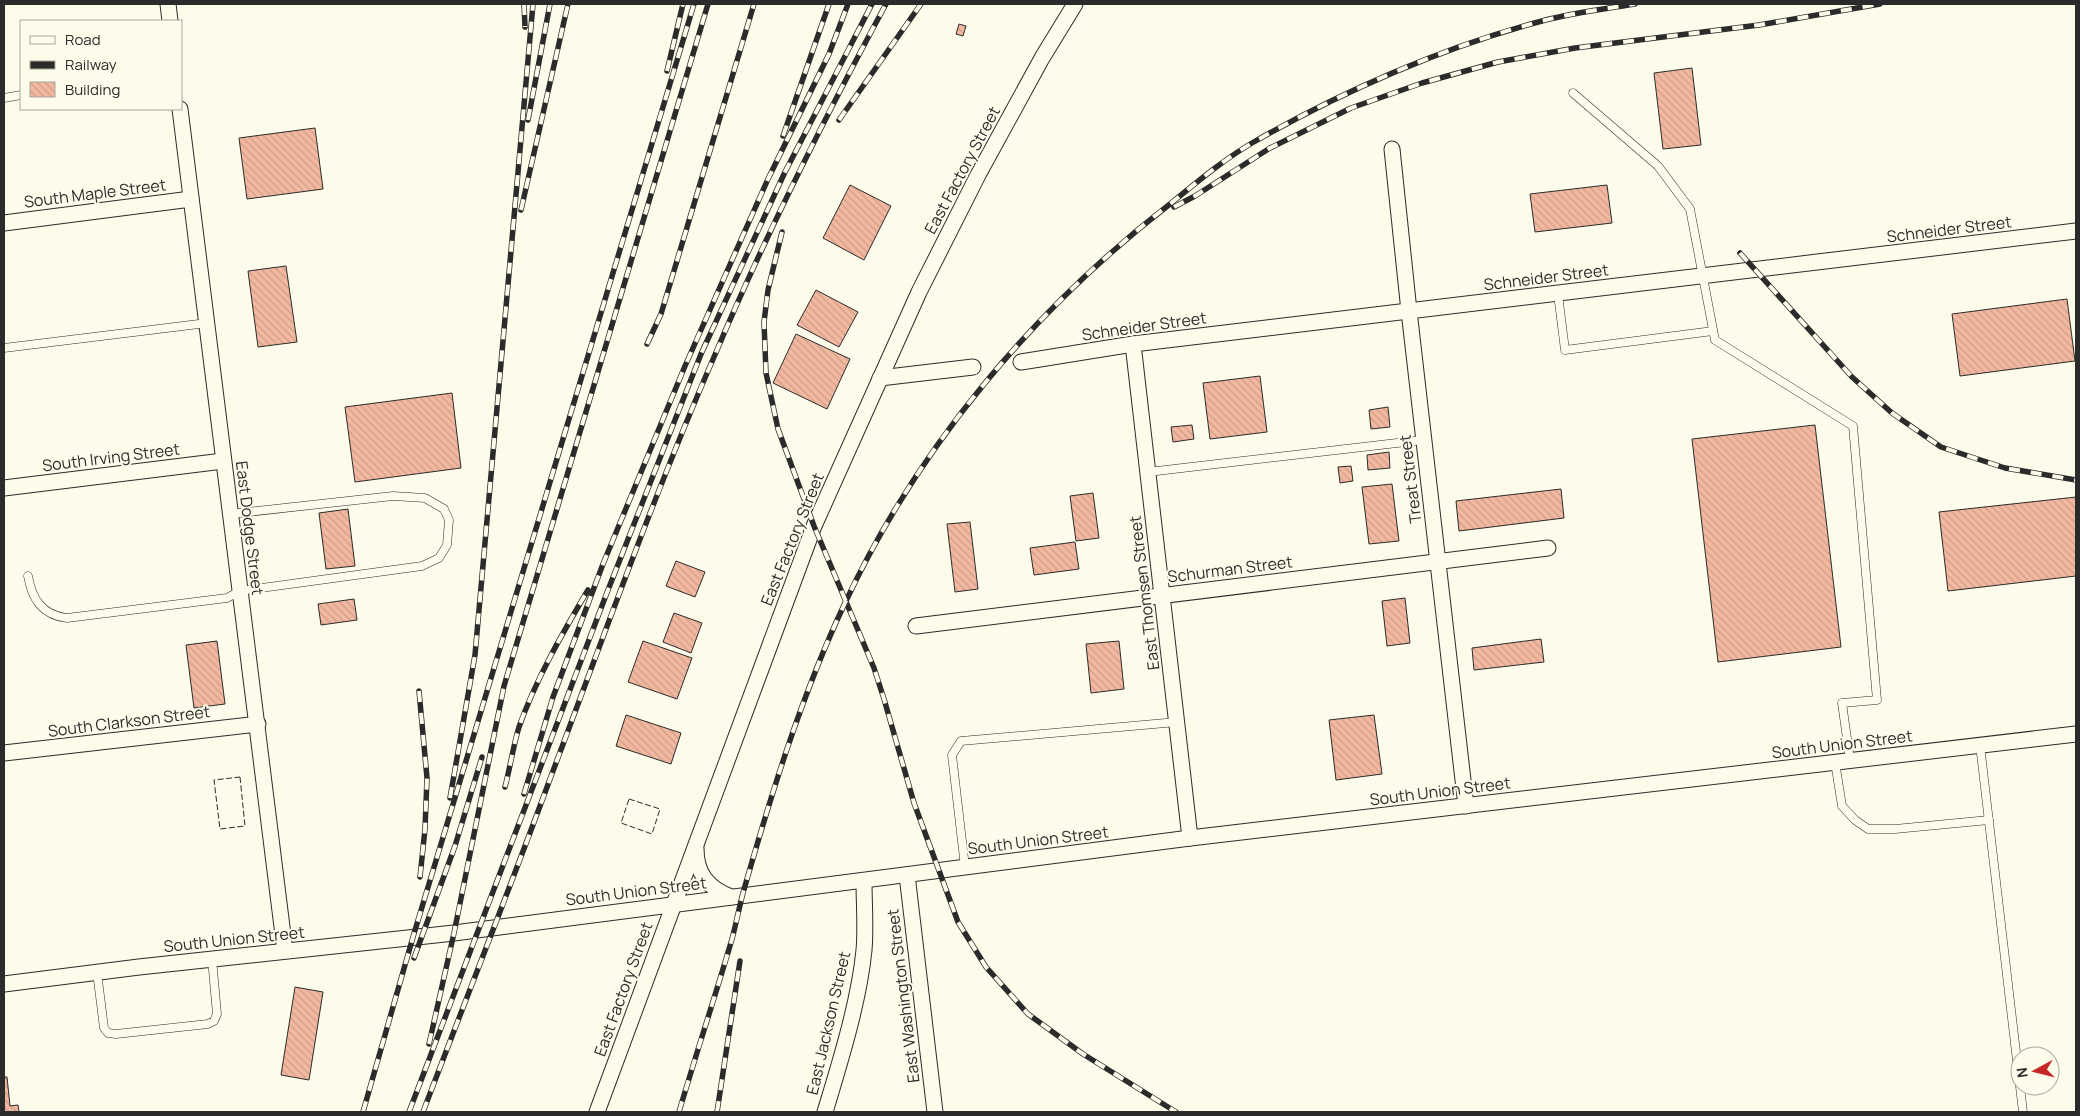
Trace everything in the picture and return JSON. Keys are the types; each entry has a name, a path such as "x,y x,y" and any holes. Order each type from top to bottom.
{"street":[{"path":"168,4 170,20"},
{"name":"East Factory Street","path":"597,1112 814,526 919,292 978,175 1042,58 1075,4"},
{"name":"East Dodge Street","path":"180,110 285,951"},
{"name":"Treat Street","path":"1392,149 1408,311 1466,806"},
{"name":"South Maple Street","path":"4,223 191,199"},
{"name":"Schneider Street","path":"1021,362 1133,344 2076,231"},
{"name":"East Thomsen Street","path":"1133,344 1190,838"},
{"path":"880,378 973,367"},
{"name":"South Irving Street","path":"4,488 223,461"},
{"name":"Schurman Street","path":"916,626 1162,594 1548,548"},
{"name":"South Clarkson Street","path":"4,753 258,724"},
{"name":"South Union Street","path":"4,984 454,933 1190,838 2076,734"},
{"path":"696,841 697,860 703,879 716,890 731,897"},
{"name":"East Washington Street","path":"907,875 935,1112"},
{"name":"East Jackson Street","path":"825,1112 845,1041 860,973 865,935 864,881"}],"lane":[{"path":"1573,93 1658,166 1690,209 1701,277 1715,340 1853,426 1877,700 1842,703 1842,806 1855,820 1868,829 1895,830 1989,820"},
{"path":"4,98 20,95"},
{"path":"1558,294 1565,350 1713,331"},
{"path":"4,348 207,323"},
{"path":"1148,472 1423,440"},
{"path":"28,576 30,587 41,608 57,617 67,618 227,598 240,591 422,566 439,558 447,545 449,520 444,509 425,498 393,496 230,514"},
{"path":"965,867 952,755 962,741 1177,722"},
{"path":"1980,745 2023,1112"},
{"path":"97,972 104,1028 108,1033 116,1034 189,1026 214,1021 218,1014 212,959"}],"building":[{"path":"959,24 966,26 963,36 956,34"},
{"path":"1692,68 1701,145 1663,149 1654,73"},
{"path":"315,128 323,189 247,199 239,138"},
{"path":"850,185 891,206 864,260 823,238"},
{"path":"1607,185 1612,223 1535,232 1530,194"},
{"path":"286,266 297,342 258,347 248,271"},
{"path":"816,290 858,312 839,347 797,325"},
{"path":"2067,299 2075,361 1960,376 1952,314"},
{"path":"796,334 850,359 827,409 773,383"},
{"path":"1260,376 1267,432 1210,439 1203,383"},
{"path":"452,393 461,468 355,482 345,407"},
{"path":"1388,407 1390,427 1371,429 1369,410"},
{"path":"1192,425 1194,439 1173,442 1171,427"},
{"path":"1815,425 1841,647 1718,662 1692,439"},
{"path":"1389,452 1390,468 1368,470 1367,455"},
{"path":"1351,466 1353,481 1340,483 1338,467"},
{"path":"1392,484 1399,541 1369,544 1362,487"},
{"path":"1561,489 1564,518 1459,531 1456,501"},
{"path":"1093,493 1099,538 1076,541 1070,496"},
{"path":"2076,497 2076,576 1948,591 1939,512"},
{"path":"348,509 355,566 326,569 319,513"},
{"path":"970,522 978,589 955,592 947,524"},
{"path":"1075,542 1079,569 1034,575 1030,548"},
{"path":"676,561 705,572 695,597 666,586"},
{"path":"1405,598 1410,643 1387,646 1382,601"},
{"path":"354,599 357,620 321,625 318,604"},
{"path":"674,613 702,623 691,653 663,642"},
{"path":"1541,639 1544,662 1474,670 1472,648"},
{"path":"217,641 225,704 194,708 186,645"},
{"path":"643,641 692,658 677,699 628,682"},
{"path":"1119,641 1124,689 1091,693 1086,644"},
{"path":"626,715 681,733 671,764 616,746"},
{"path":"1374,715 1382,774 1336,780 1329,720"},
{"path":"295,987 323,992 309,1080 281,1075"},
{"path":"4,1077 7,1077 10,1106 18,1105 19,1112 4,1112"}],"railway":[{"path":"524,4 525,27"},
{"path":"450,798 475,655 533,4"},
{"path":"528,120 550,4"},
{"path":"521,210 568,4"},
{"path":"667,71 683,4"},
{"path":"363,1112 413,937 694,4"},
{"path":"429,1044 454,933 504,686 708,4"},
{"path":"647,344 661,314 754,4"},
{"path":"783,136 829,4"},
{"path":"524,794 553,697 603,564 685,366 768,179 829,54 848,4"},
{"path":"409,1112 608,590 701,354 785,172 872,4"},
{"path":"423,1112 519,863 629,567 692,409 774,222 886,4"},
{"path":"839,120 921,4"},
{"path":"679,1112 732,939 743,893 776,783 814,674 829,638 874,545 907,490 944,436 1026,336 1072,289 1120,245 1210,172 1252,143 1286,124 1393,73 1467,44 1553,18 1635,4"},
{"path":"1174,207 1195,196 1270,148 1351,108 1422,83 1498,62 1575,48 1759,25 1880,4"},
{"path":"782,232 768,290 764,322 766,373 778,429 814,526 874,668 914,803 958,922 986,967 1028,1014 1083,1054 1176,1112"},
{"path":"1740,253 1852,377 1892,413 1941,447 2005,468 2076,480"},
{"path":"505,787 519,727 533,692 550,657 588,590"},
{"path":"419,691 427,778 425,829 420,877"},
{"path":"414,958 455,846 482,757"},
{"path":"717,1112 740,961"}],"fence":[{"path":"240,777 245,826 220,829 214,780 240,777"},
{"path":"629,799 660,809 652,834 621,823 629,799"}]}
